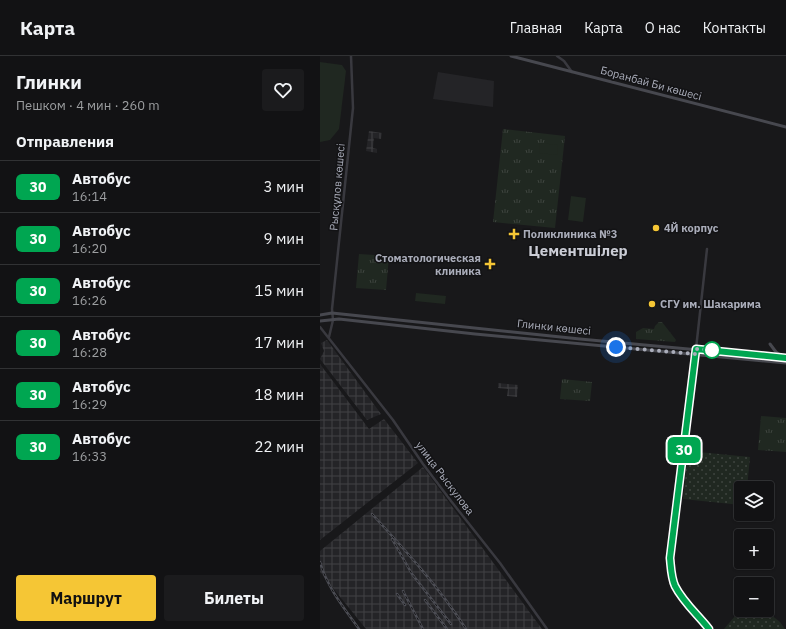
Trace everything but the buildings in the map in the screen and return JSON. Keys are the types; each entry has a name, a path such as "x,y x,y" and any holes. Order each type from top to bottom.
{"main road":[{"name":"Боранбай Би көшесі","path":"511,56 786,128"},
{"name":"Глинки көшесі","path":"320,315 332,313 580,339 785,358"},
{"name":"Глинки көшесі","path":"320,321 332,320 403,325 475,334 786,363"},
{"path":"770,344 776,352 785,358"}],"street":[{"name":"Рысқұлов көшесі","path":"332,320 353,108 351,56"},
{"path":"557,56 564,61 572,72"},
{"path":"706,249 696,354 670,558 671,570 675,585 681,595 709,629"},
{"path":"329,337 332,320"},
{"name":"улица Рыскулова","path":"320,327 394,421 427,470 500,563 547,629"}],"shaded area":[{"path":"438,72 494,81 493,107 433,99"},
{"path":"369,131 382,133 381,139 374,138 373,148 377,149 377,153 366,151"},
{"path":"327,340 381,414 367,420 320,359 324,351 321,343"},
{"path":"320,364 369,429 384,419 418,463 320,540"},
{"path":"498,383 518,385 517,397 507,396 508,389 498,388"},
{"path":"423,467 542,629 366,629 320,572 320,551"}],"green space":[{"path":"320,62 342,65 346,71 339,129 330,140 320,142"},
{"path":"503,129 565,136 555,228 493,222"},
{"path":"540,143 558,145 557,155 539,153"},
{"path":"571,196 586,198 583,222 568,220"},
{"path":"359,254 389,256 386,290 356,288"},
{"path":"416,293 446,296 445,304 415,301"},
{"path":"659,322 662,322 676,340 675,342 636,339 636,332 643,328 654,329"},
{"path":"562,379 592,382 590,401 560,399"},
{"path":"761,416 786,418 786,452 758,450"},
{"path":"688,451 750,457 748,481 734,481 734,504 683,499"},
{"path":"734,617 774,617 785,629 724,629"}],"railway":[{"path":"372,514 445,598 466,629"},
{"path":"392,539 412,574 451,624"},
{"path":"320,562 331,589 359,629"},
{"path":"403,591 423,629"},
{"path":"397,594 405,605"},
{"path":"425,600 447,629"}],"bus line":[{"name":"30","path":"709,629 681,595 675,585 671,570 670,558 696,349 786,358"}],"place":[{"name":"4Й корпус","path":"656,228"},
{"name":"Поликлиника №3","path":"514,234"},
{"name":"Стоматологическая клиника","path":"490,264"},
{"name":"СГУ им. Шакарима","path":"652,304"}],"district":[{"name":"Цементшілер","path":"578,251"}],"route":[{"path":"616,347 696,354 696,349 712,350"}]}
